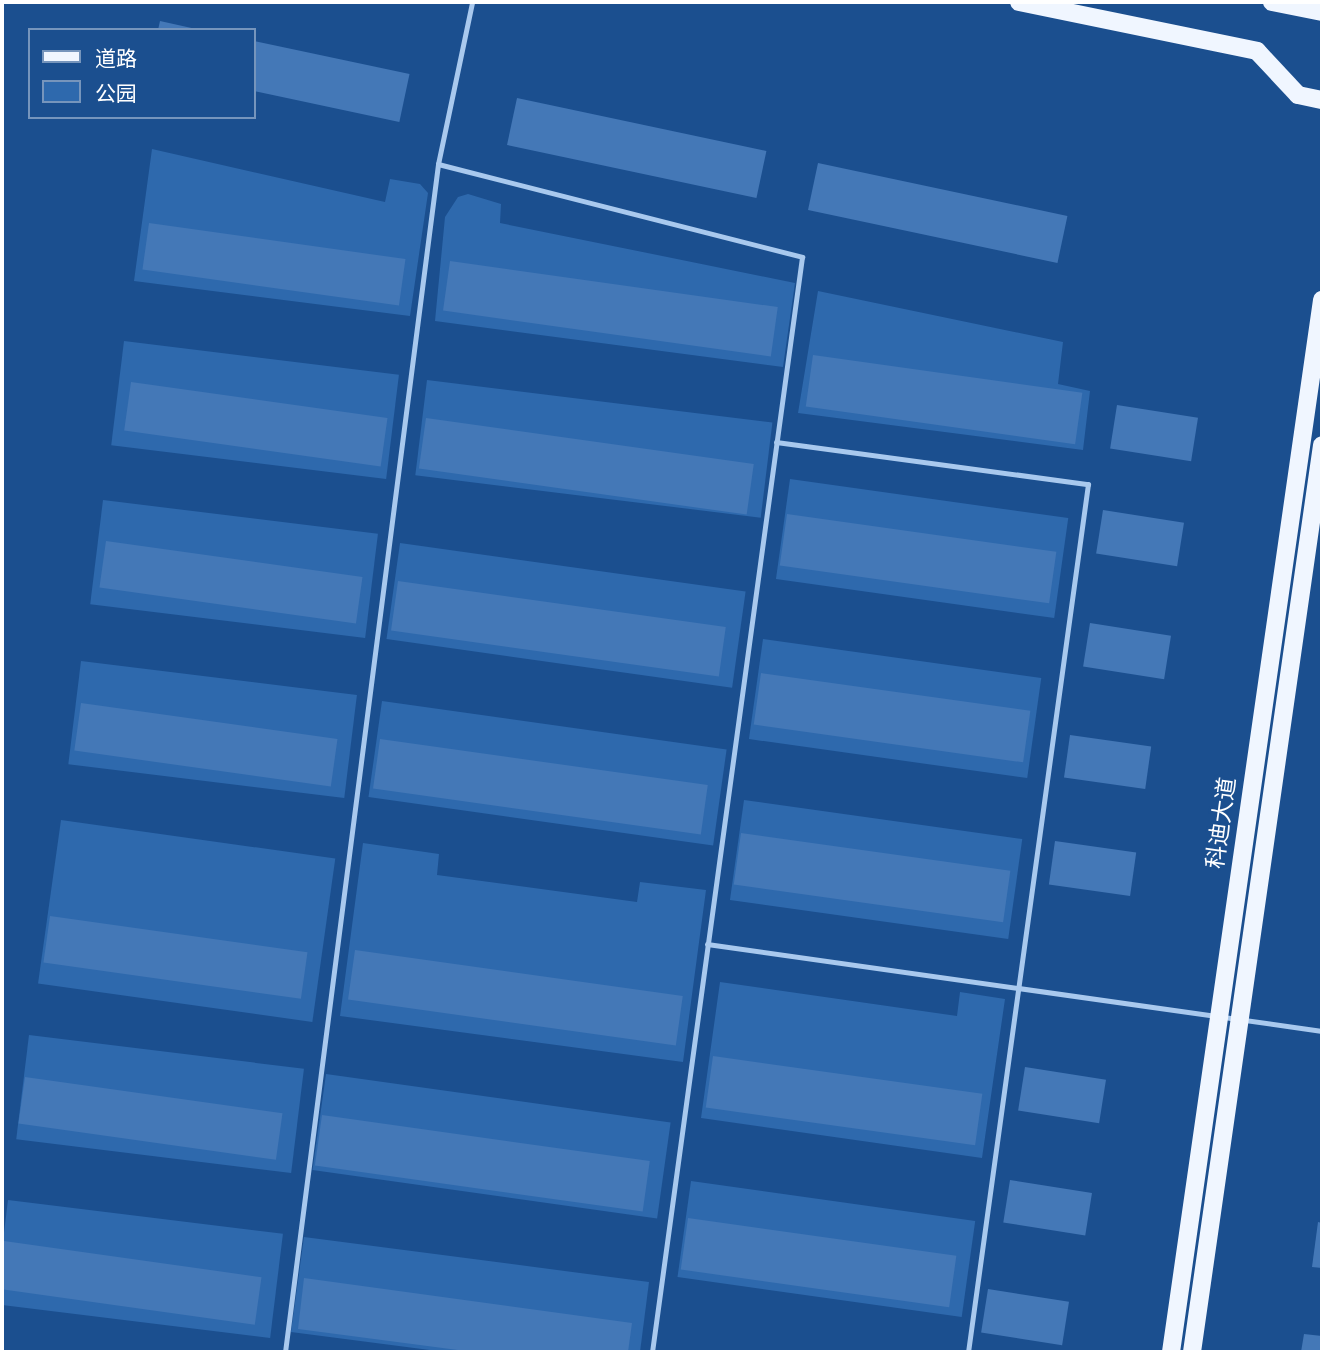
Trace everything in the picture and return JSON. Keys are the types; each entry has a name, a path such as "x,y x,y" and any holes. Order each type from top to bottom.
{"main road":[{"path":"1018,2 1257,51 1298,95 1322,100"},
{"path":"1272,2 1322,12"},
{"name":"科迪大道","path":"1171,1352 1322,300"},
{"name":"科迪大道","path":"1192,1352 1322,445"}],"lane":[{"path":"285,1352 438,164 472,2"},
{"path":"438,164 802,257 652,1352"},
{"path":"776,442 1088,485 968,1352"},
{"path":"708,944 1322,1031"}],"green space":[{"path":"152,149 385,202 390,179 420,184 428,193 410,316 134,281"},
{"path":"468,194 501,204 500,223 795,283 783,367 435,321 445,217 458,197"},
{"path":"818,291 1063,342 1058,384 1090,391 1083,450 798,413"},
{"path":"124,341 399,375 386,479 111,445"},
{"path":"427,380 772,422 761,518 415,475"},
{"path":"790,479 1068,518 1054,618 776,579"},
{"path":"103,500 378,534 365,638 90,604"},
{"path":"400,543 746,592 732,688 387,639"},
{"path":"763,639 1041,678 1027,778 749,739"},
{"path":"81,661 357,695 344,798 68,764"},
{"path":"382,701 727,749 713,845 369,797"},
{"path":"744,800 1022,839 1008,939 730,900"},
{"path":"61,820 335,859 312,1022 38,983"},
{"path":"363,843 439,854 437,875 637,902 640,882 706,890 683,1062 340,1016"},
{"path":"720,982 957,1016 960,992 1005,999 982,1158 701,1118"},
{"path":"29,1035 304,1069 291,1173 16,1139"},
{"path":"326,1074 671,1122 657,1218 313,1170"},
{"path":"691,1181 975,1221 962,1317 678,1277"},
{"path":"8,1200 283,1234 270,1338 2,1305 2,1249"},
{"path":"304,1237 649,1282 640,1352 445,1352 291,1332"}],"building":[{"path":"160,21 192,28 158,28"},
{"path":"256,41 410,74 399,122 256,92"},
{"path":"517,98 766,151 756,198 507,145"},
{"path":"818,163 1067,216 1057,263 808,210"},
{"path":"149,223 405,259 399,306 142,270"},
{"path":"450,261 778,307 771,357 443,311"},
{"path":"813,355 1082,393 1075,444 806,406"},
{"path":"131,382 387,418 381,467 124,431"},
{"path":"1117,405 1198,418 1191,461 1110,448"},
{"path":"426,418 754,464 747,515 419,469"},
{"path":"1103,510 1184,523 1177,566 1096,553"},
{"path":"787,514 1056,552 1049,603 780,565"},
{"path":"106,541 362,577 356,624 99,588"},
{"path":"398,581 726,627 719,677 391,631"},
{"path":"1090,623 1171,636 1164,679 1083,666"},
{"path":"761,673 1030,711 1023,762 754,724"},
{"path":"81,703 337,739 331,787 74,751"},
{"path":"1070,735 1151,746 1145,789 1064,778"},
{"path":"380,739 708,785 701,835 373,789"},
{"path":"741,833 1010,871 1003,922 734,884"},
{"path":"1055,841 1136,852 1130,896 1049,885"},
{"path":"50,916 307,952 301,999 43,963"},
{"path":"355,950 683,996 676,1046 348,1000"},
{"path":"713,1056 982,1094 975,1145 706,1107"},
{"path":"1025,1067 1106,1080 1099,1123 1018,1110"},
{"path":"25,1077 282,1113 276,1160 18,1124"},
{"path":"322,1115 650,1161 643,1212 315,1166"},
{"path":"1010,1180 1092,1193 1085,1235 1003,1222"},
{"path":"688,1218 956,1256 949,1307 681,1269"},
{"path":"1318,1222 1322,1223 1322,1268 1312,1267"},
{"path":"4,1241 261,1277 255,1325 2,1289"},
{"path":"304,1278 632,1323 628,1352 473,1352 298,1329"},
{"path":"988,1289 1069,1302 1062,1345 981,1332"},
{"path":"1304,1334 1322,1336 1322,1352 1301,1352"}]}
